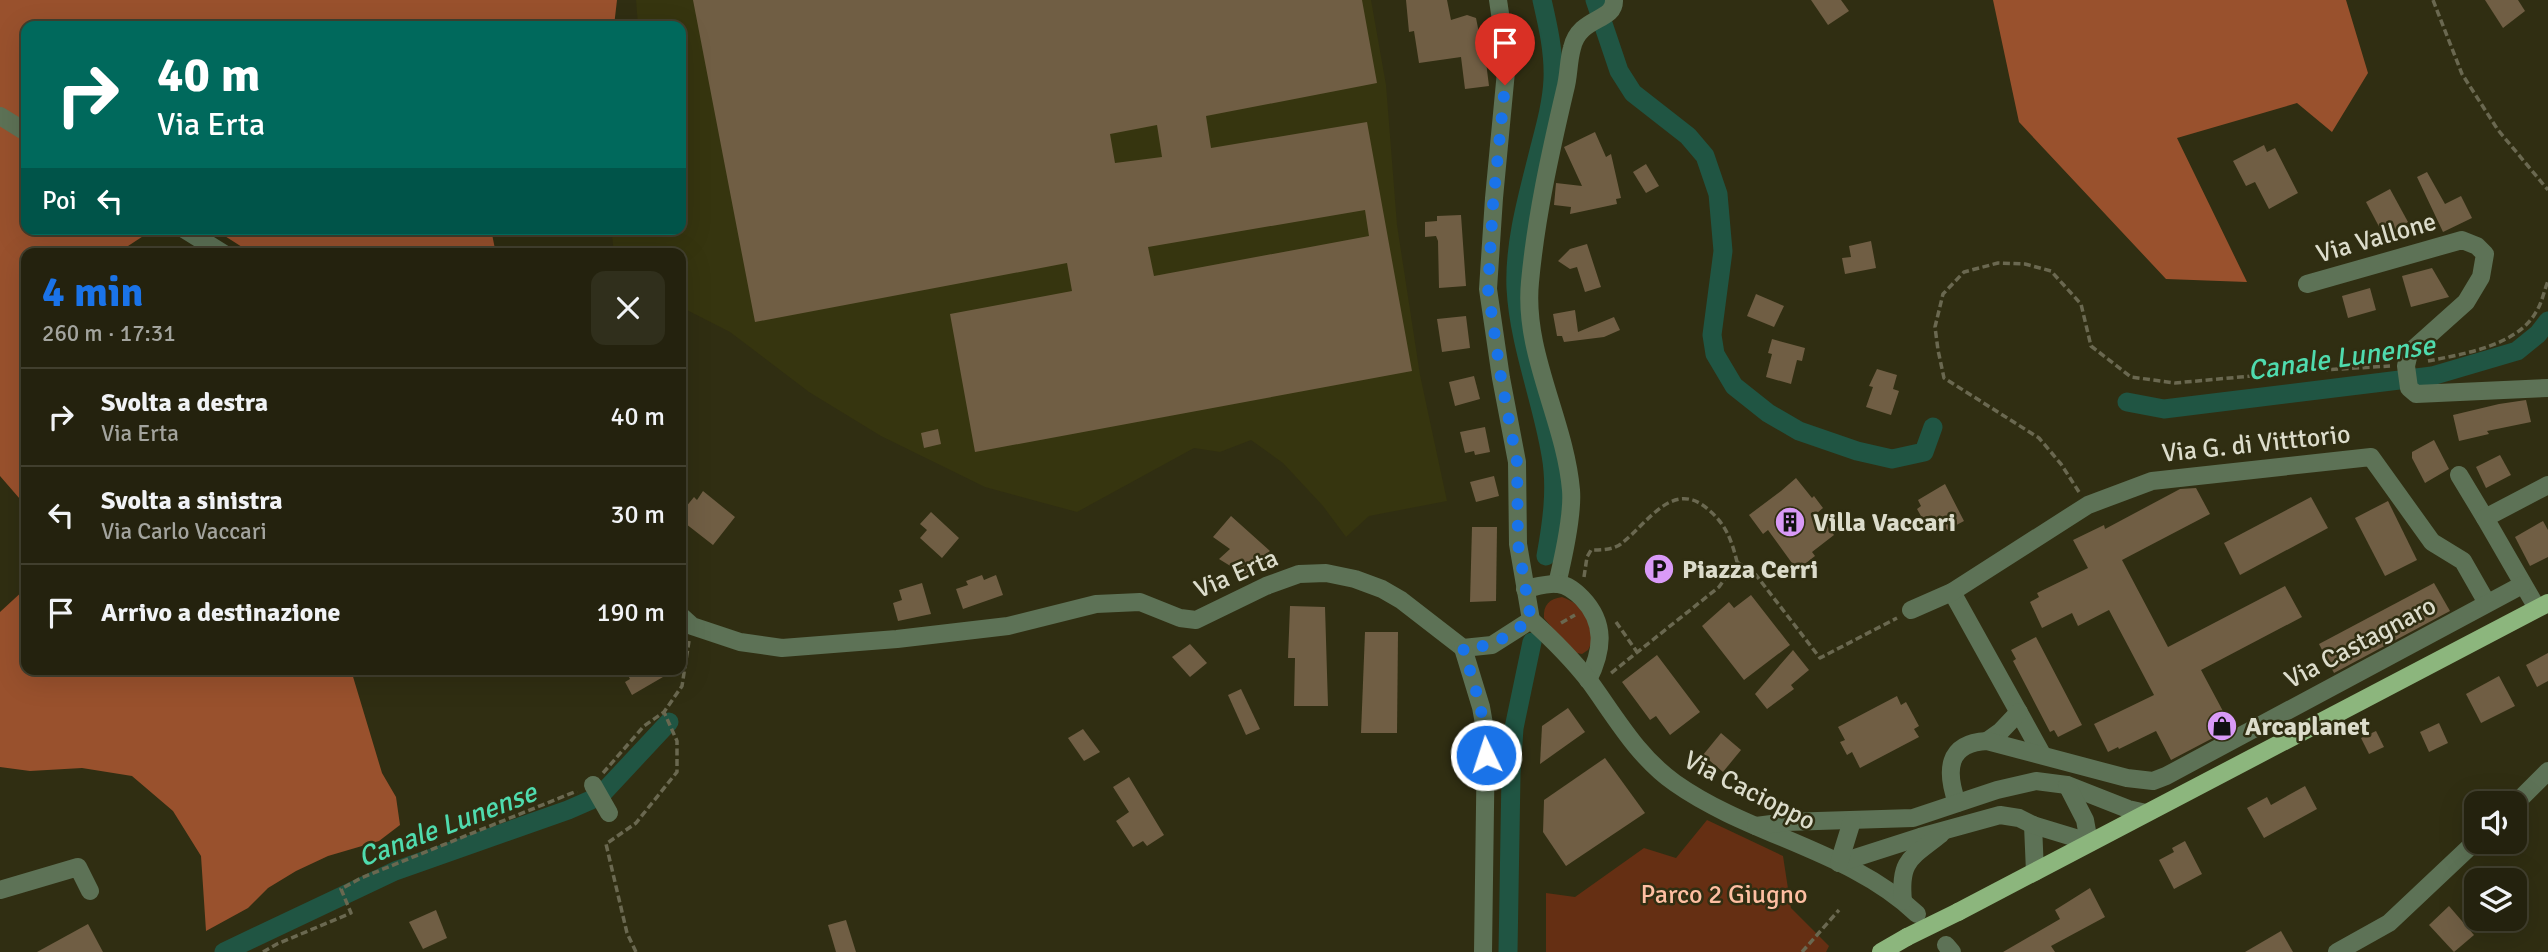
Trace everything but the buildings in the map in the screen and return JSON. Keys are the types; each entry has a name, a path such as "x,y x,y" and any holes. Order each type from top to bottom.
{"main road":[{"path":"1881,952 2542,605"}],"street":[{"path":"1498,0 1507,61 1488,289 1517,462 1518,544 1525,589 1531,620 1591,683 1598,661 1600,630 1589,606 1573,589 1557,584 1525,589"},
{"path":"1557,584 1564,553 1571,491 1556,415 1537,351 1529,286 1534,240 1555,128 1566,88 1571,50 1577,34 1611,7"},
{"path":"0,116 21,129"},
{"path":"194,235 214,248"},
{"name":"Via Vallone","path":"2307,284 2462,240 2477,246 2485,254 2481,277 2466,302 2409,354 2406,366"},
{"path":"2406,366 2409,388 2416,394 2548,388"},
{"name":"Via G. di Vitttorio","path":"2088,505 2152,481 2371,457 2432,542 2463,561 2487,603"},
{"path":"2459,475 2522,585 2542,605"},
{"path":"2485,518 2548,485"},
{"path":"1911,610 1952,592 2088,505"},
{"name":"Via Erta","path":"686,621 740,642 782,648 897,639 1008,626 1096,604 1140,602 1180,618 1196,620 1288,578 1326,573 1355,579 1382,589 1401,600 1463,648"},
{"name":"Via Castagnaro","path":"1987,741 2127,778 2153,781 2522,585"},
{"path":"1952,592 2042,754"},
{"path":"1483,952 1486,735 1481,707 1463,648 1492,645 1531,620"},
{"name":"Via Cacioppo","path":"1591,683 1656,769 1691,794 1839,863 1871,880 1903,901 1917,914"},
{"path":"1957,803 1950,784 1950,766 1955,755 1975,741 1987,741 2019,712"},
{"path":"2527,792 2548,771"},
{"path":"1756,826 1786,822 1913,818 1997,790 2036,781 2067,785 2128,809 2146,813"},
{"path":"593,785 608,813"},
{"path":"1839,863 2000,815 2019,818 2089,842 2085,820 2067,785"},
{"path":"1839,863 1852,821"},
{"path":"2033,825 2035,872"},
{"path":"1903,901 1903,870 1910,859 1944,831"},
{"path":"2337,952 2389,923 2464,852"},
{"path":"0,890 78,867 90,891"}],"path":[{"path":"2433,0 2462,74 2498,130 2548,190"},
{"path":"2088,505 2061,464 2039,438 1944,379 1936,327 1943,294 1964,272 1998,263 2025,264 2051,271 2081,304 2091,346 2131,377 2175,383 2306,371 2406,366 2489,348 2528,324 2537,311 2548,281"},
{"path":"1583,580 1587,556 1591,550 1610,549 1621,545 1653,514 1670,502 1683,498 1697,500 1725,525 1737,562 1756,575 1819,659 1911,610"},
{"path":"1591,683 1719,587 1737,562"},
{"path":"1558,624 1589,606"},
{"path":"262,952 351,913 341,889 360,878 593,785 644,726 664,712 681,686 682,675"},
{"path":"636,952 627,933 606,844 636,823 677,772 677,741 664,712"},
{"path":"1802,952 1839,910"}],"shaded area":[{"path":"0,0 617,0 615,21 21,21 21,235 145,235 125,248 21,248 21,500 0,476"},
{"path":"636,0 1371,0 1386,85 1397,225 1420,375 1447,501 1369,516 1346,537 1323,506 1283,463 1251,440 1220,452 1194,448 1077,512 985,487 881,436 809,392 730,332 686,310 686,248 613,248 612,235 686,235 686,21 638,21"},
{"path":"1993,0 2346,0 2368,73 2332,132 2297,103 2177,138 2247,282 2166,279 2019,122"},
{"path":"223,235 492,235 495,248 244,248"},
{"path":"21,593 21,675 353,675 382,773 396,797 400,825 379,841 328,856 296,871 268,888 248,908 206,931 201,856 173,811 132,776 82,768 30,771 0,767 0,612"}],"green space":[{"path":"1562,597 1581,608 1587,618 1593,640 1588,650 1582,654 1572,652 1544,618 1548,603"},
{"name":"Parco 2 Giugno","path":"1707,820 1783,856 1791,908 1829,946 1826,952 1546,952 1546,893 1575,897 1644,848 1676,858"}],"waterway":[{"path":"1542,0 1552,49 1552,88 1520,235 1516,288 1521,330 1553,467 1553,505 1546,556"},
{"name":"Canale Lunense","path":"1595,0 1619,71 1633,93 1688,136 1705,156 1718,194 1723,251 1712,335 1715,354 1734,386 1768,413 1799,431 1857,451 1892,459 1924,452 1933,427"},
{"name":"Canale Lunense","path":"2127,402 2164,409 2432,376 2517,351 2538,334 2548,321"},
{"path":"1508,952 1514,728 1532,642"},
{"name":"Canale Lunense","path":"224,952 395,871 568,810 600,796 669,722"}],"place":[{"name":"Villa Vaccari","path":"1790,522"},
{"name":"Piazza Cerri","path":"1659,569"},
{"name":"Arcaplanet","path":"2222,726"}],"route":[{"path":"1486,755 1481,707 1463,648 1492,645 1531,620 1518,544 1517,462 1488,289 1505,85"}]}
